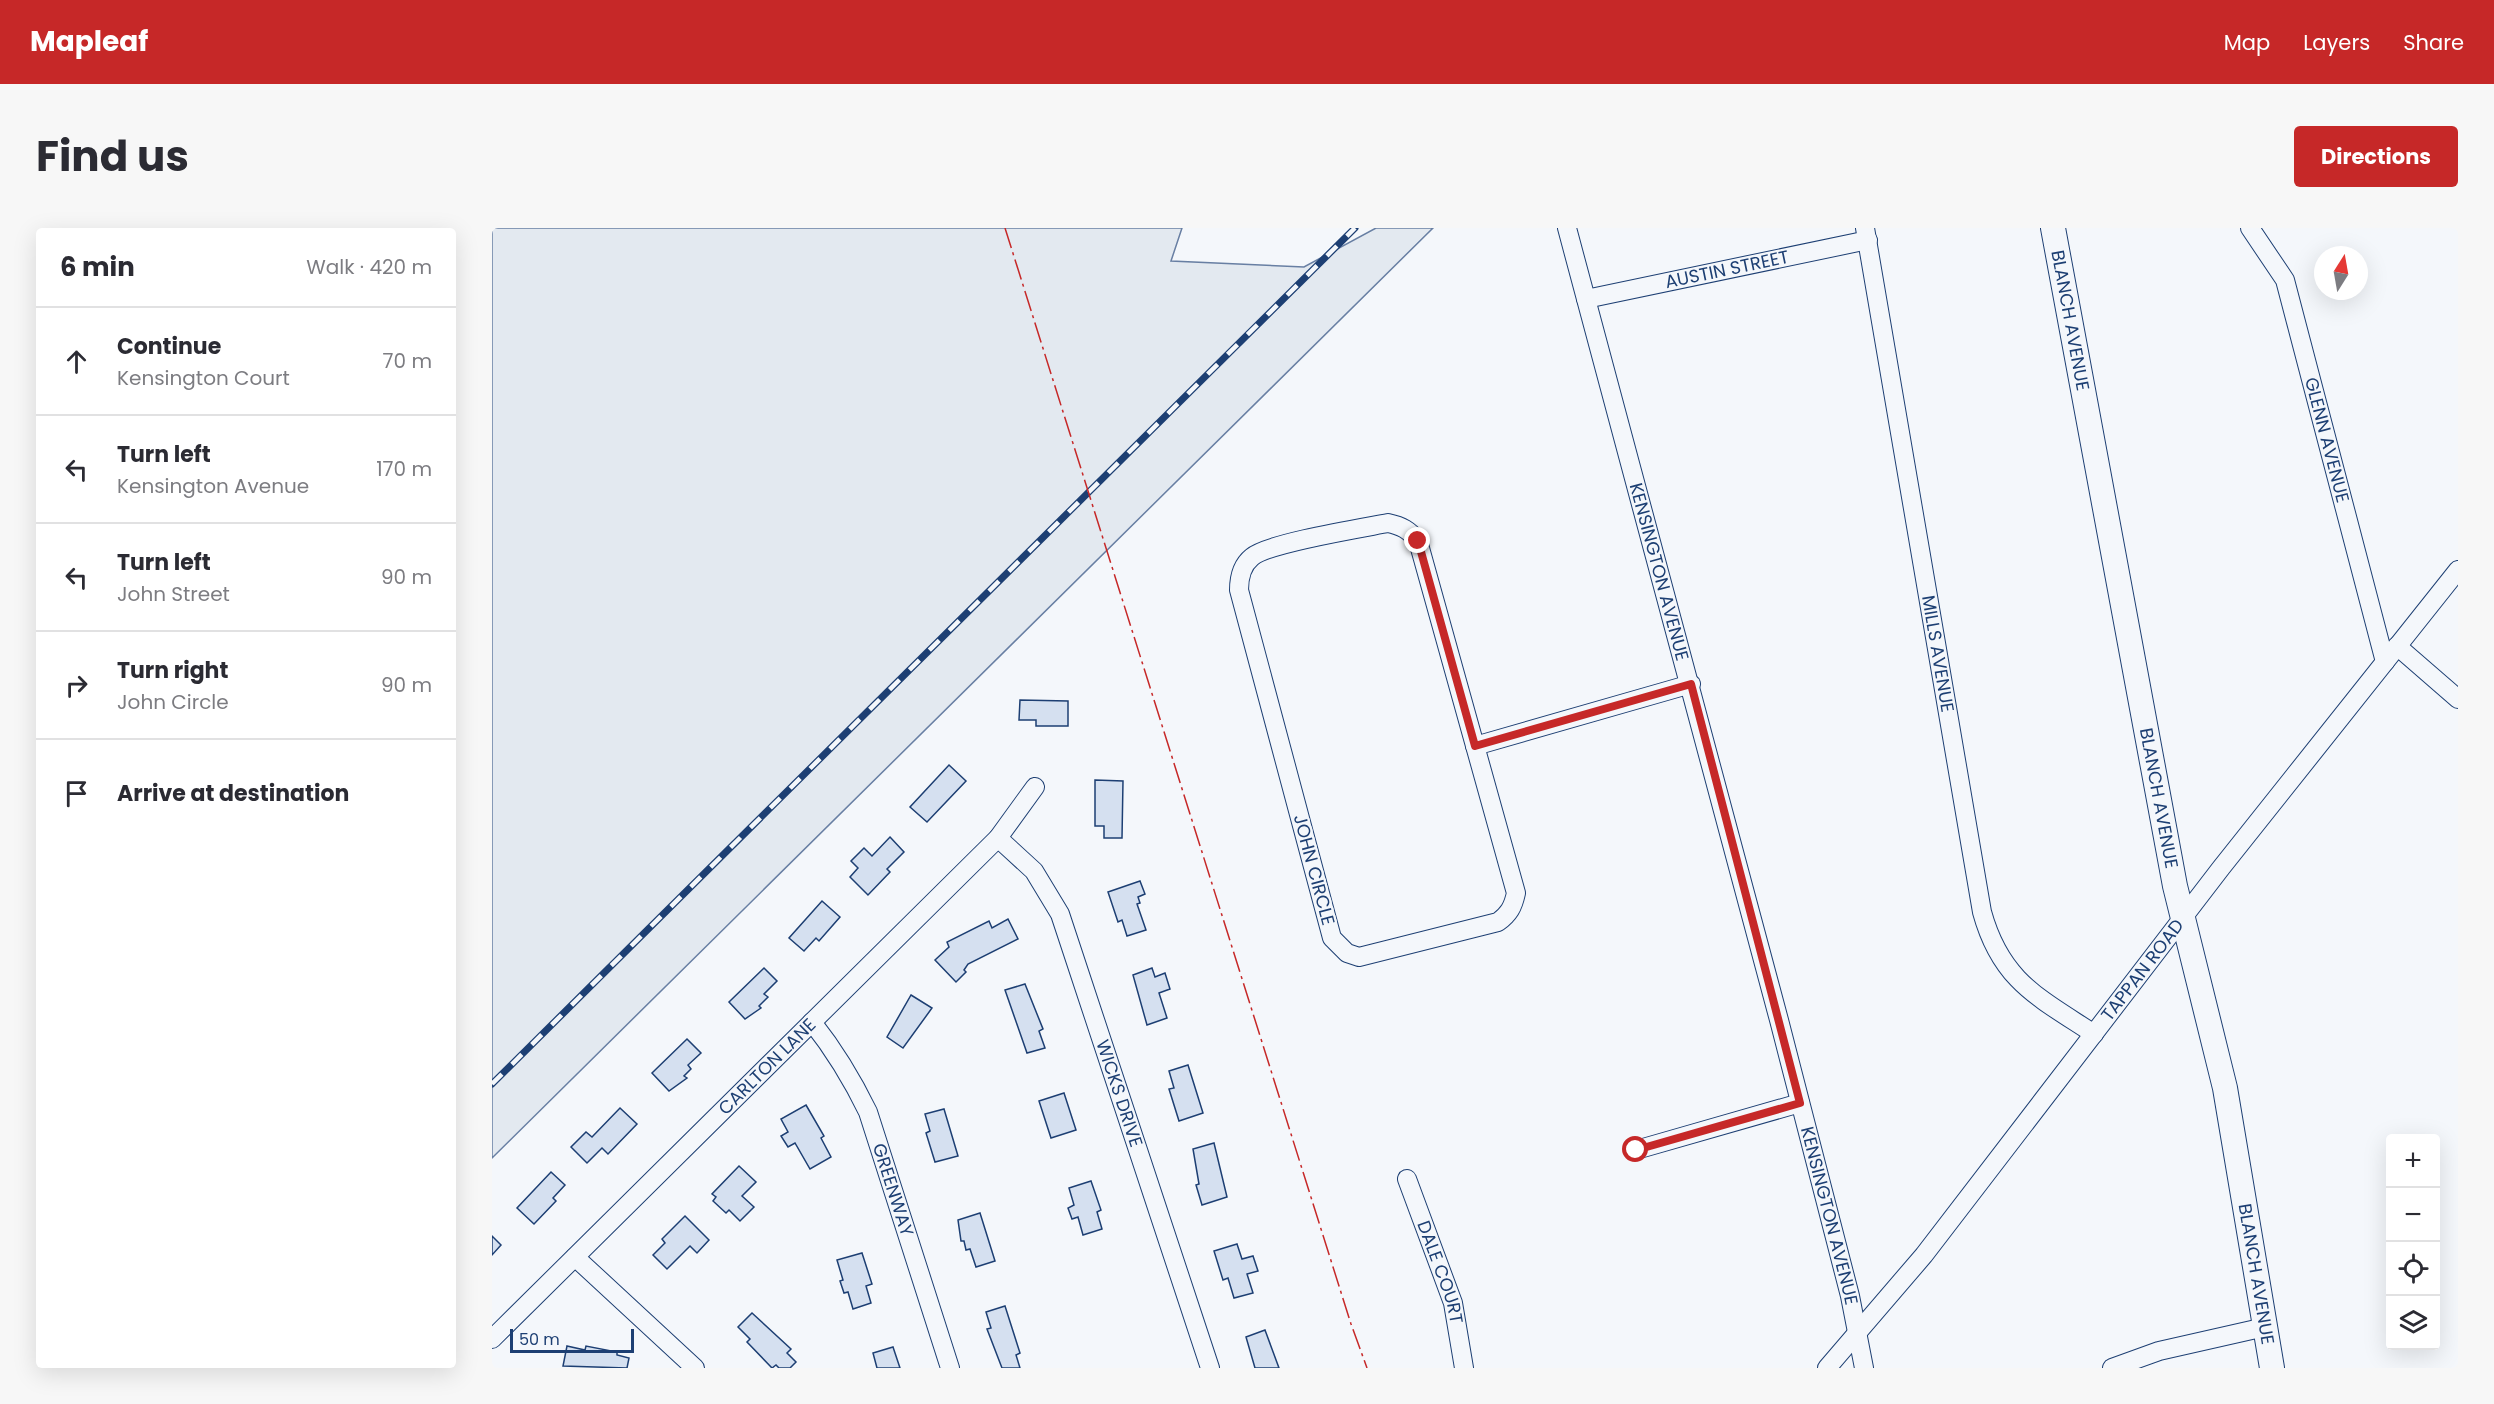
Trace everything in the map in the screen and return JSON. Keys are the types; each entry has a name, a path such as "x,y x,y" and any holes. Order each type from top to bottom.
{"main road":[{"name":"BLANCH AVENUE","path":"2053,228 2182,918 2225,1088 2272,1368"}],"street":[{"name":"KENSINGTON AVENUE","path":"1567,228 1691,684 1858,1332 1864,1368"},
{"name":"GLENN AVENUE","path":"2250,228 2285,280 2385,662"},
{"name":"AUSTIN STREET","path":"1586,299 1867,234"},
{"name":"MILLS AVENUE","path":"1867,234 1982,912 1988,936 1997,955 2026,988 2094,1034"},
{"name":"JOHN CIRCLE","path":"1388,523 1401,525 1411,532 1418,541 1475,746 1514,882 1516,893 1514,905 1498,922 1370,956 1359,957 1347,953 1332,938 1242,602 1239,584 1244,566 1262,550 1388,523"},
{"name":"TAPPAN ROAD","path":"1827,1368 1924,1255 2182,918 2458,570"},
{"path":"2397,646 2458,699"},
{"path":"1475,746 1691,684"},
{"name":"CARLTON LANE","path":"492,1339 998,838 1035,787"},
{"name":"WICKS DRIVE","path":"998,838 1034,871 1060,914 1210,1368"},
{"name":"GREENWAY","path":"812,1022 854,1081 867,1112 950,1368"},
{"path":"1636,1150 1800,1103"},
{"name":"DALE COURT","path":"1407,1179 1448,1288 1461,1342 1464,1368"},
{"path":"575,1257 695,1368"},
{"path":"2112,1368 2159,1351 2265,1327"}],"shaded area":[{"path":"492,228 1182,228 1171,261 1304,267 1376,228 1433,228 492,1158"}],"building":[{"path":"1020,700 1068,701 1068,726 1036,726 1036,720 1019,720"},
{"path":"949,765 966,781 927,822 910,807"},
{"path":"1095,780 1123,781 1122,838 1104,838 1104,826 1095,826"},
{"path":"890,837 904,852 887,869 890,872 868,895 850,877 858,868 851,861 864,848 872,856"},
{"path":"1140,881 1145,894 1138,897 1140,903 1137,904 1146,930 1127,936 1122,920 1118,922 1108,892"},
{"path":"822,901 840,917 819,941 816,938 804,951 789,938"},
{"path":"1008,919 1018,939 968,964 964,970 966,972 956,982 935,960 949,947 947,942 989,921 992,928"},
{"path":"764,968 777,981 764,994 768,997 759,1006 761,1008 745,1019 729,1002"},
{"path":"1152,968 1155,977 1165,973 1170,989 1159,993 1167,1018 1147,1025 1133,975"},
{"path":"1025,984 1043,1029 1039,1031 1045,1048 1027,1053 1005,990"},
{"path":"911,995 932,1008 903,1048 887,1037"},
{"path":"687,1039 701,1053 688,1065 691,1069 684,1076 687,1078 669,1091 652,1073"},
{"path":"1188,1065 1203,1113 1179,1121 1169,1089 1174,1088 1169,1071"},
{"path":"1064,1093 1076,1130 1051,1138 1039,1101"},
{"path":"806,1105 824,1136 821,1138 831,1157 810,1169 795,1143 788,1147 781,1136 788,1132 781,1119"},
{"path":"620,1108 637,1124 608,1154 602,1148 587,1163 571,1147 586,1132 592,1137"},
{"path":"944,1109 958,1156 935,1162 926,1133 930,1131 925,1114"},
{"path":"1214,1143 1227,1197 1202,1205 1196,1185 1199,1184 1193,1149"},
{"path":"739,1166 756,1182 742,1196 754,1207 740,1221 729,1210 726,1213 713,1201 716,1197 712,1194"},
{"path":"551,1172 565,1185 553,1198 556,1201 534,1224 517,1208"},
{"path":"1091,1181 1101,1210 1097,1212 1102,1229 1083,1235 1078,1217 1072,1219 1068,1208 1074,1205 1069,1188"},
{"path":"980,1213 995,1261 976,1267 970,1249 966,1250 964,1241 961,1241 958,1220"},
{"path":"685,1216 709,1240 697,1253 690,1246 667,1269 653,1255 665,1243 662,1239"},
{"path":"492,1236 501,1245 492,1255"},
{"path":"1237,1244 1242,1259 1253,1256 1258,1271 1247,1274 1253,1293 1234,1298 1228,1278 1223,1280 1214,1251"},
{"path":"862,1253 872,1284 866,1286 871,1303 853,1309 848,1292 844,1293 840,1281 843,1280 837,1260"},
{"path":"1005,1306 1020,1353 1016,1355 1020,1368 1002,1368 987,1329 991,1328 986,1312"},
{"path":"752,1313 791,1349 787,1353 796,1362 790,1368 779,1368 776,1365 772,1368 747,1342 750,1339 738,1327"},
{"path":"1265,1330 1279,1368 1255,1368 1246,1337"},
{"path":"567,1346 585,1350 586,1346 617,1352 617,1355 629,1358 627,1368 563,1366"},
{"path":"893,1347 900,1368 877,1368 873,1353"}],"railway":[{"path":"492,1084 1355,228"}],"power":[{"path":"1005,228 1351,1324 1367,1368"}],"route":[{"path":"1418,541 1475,746 1691,684 1800,1103 1636,1150"}]}
